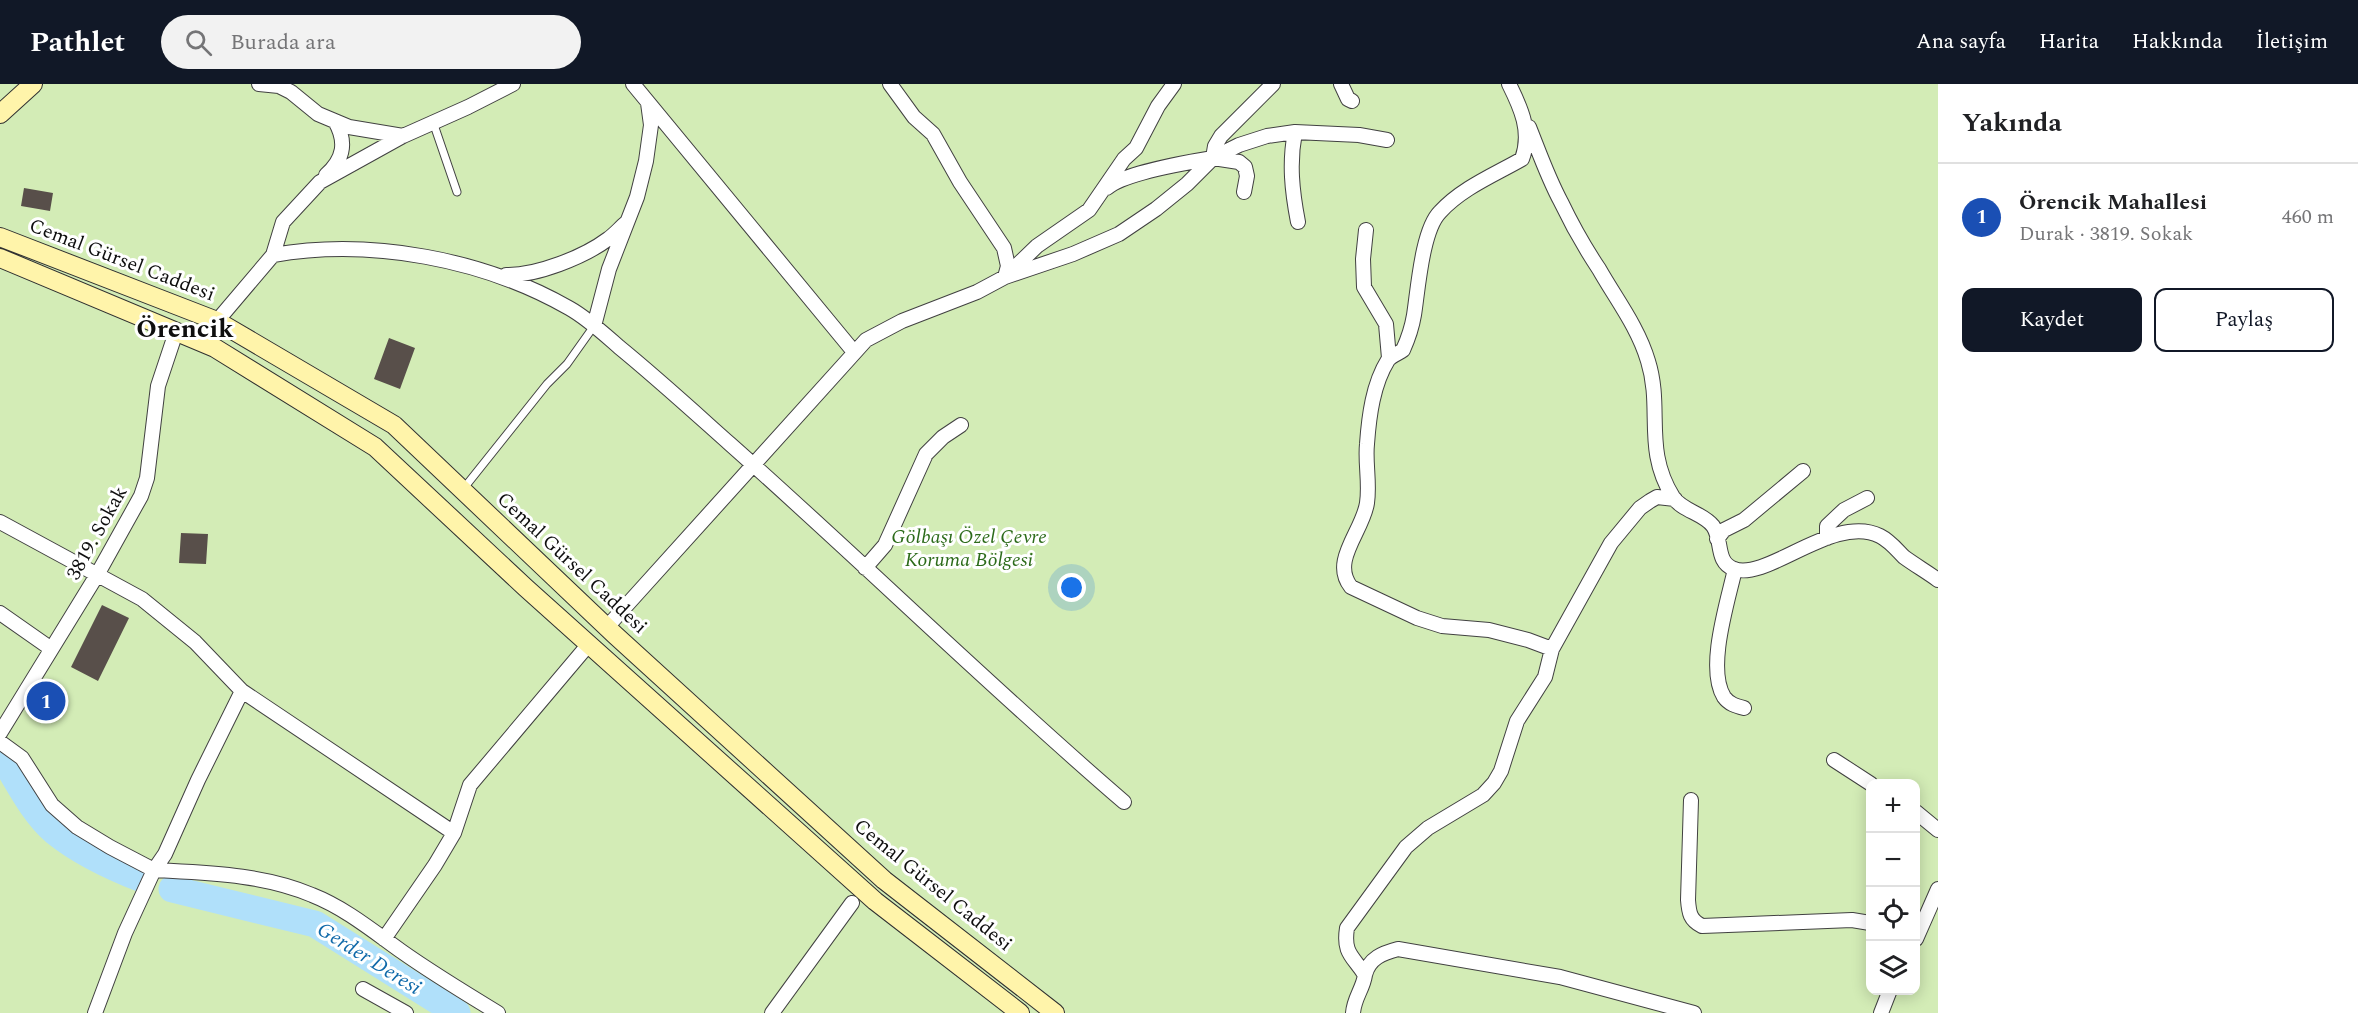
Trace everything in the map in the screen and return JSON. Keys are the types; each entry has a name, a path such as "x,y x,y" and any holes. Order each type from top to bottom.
{"street":[{"path":"0,114 33,84"},
{"path":"259,84 293,88 318,114 349,127 403,135"},
{"path":"320,182 403,135 468,107 513,84"},
{"path":"633,84 854,352"},
{"path":"890,84 914,117 933,134 960,182 1004,248 1008,266 1005,277"},
{"path":"1005,277 1037,246 1089,210 1124,159 1136,148 1158,106 1174,84"},
{"path":"607,627 866,340 902,321 977,292 1005,277 1073,254 1119,234 1187,184 1212,158 1221,136 1273,84"},
{"path":"1341,84 1348,99 1352,101"},
{"path":"1509,84 1560,202 1627,314 1648,360 1655,390 1655,451 1663,478 1675,499 1713,526 1720,555 1726,565 1746,570 1764,565 1827,538 1853,532 1880,536 1938,580"},
{"path":"594,326 609,268 637,197 646,161 651,125 648,101"},
{"path":"1389,358 1403,350 1411,331 1417,284 1437,214 1450,202 1484,180 1522,159 1526,147 1526,132 1519,103"},
{"path":"217,321 273,255 283,222 332,170 343,149 343,134 335,121"},
{"path":"1101,193 1122,178 1212,158 1239,145 1267,136 1295,132 1359,135 1387,140"},
{"path":"1295,132 1292,147 1291,186 1298,222"},
{"path":"1212,158 1239,162 1245,167 1248,176 1244,192"},
{"path":"498,275 522,275 585,252 608,239 626,223"},
{"path":"1366,230 1364,287 1386,324 1389,358 1373,395 1366,444 1369,486 1367,505 1361,525 1346,556 1343,568 1344,579 1351,587 1365,595 1417,618 1442,626 1490,630 1552,649"},
{"name":"Cemal Gürsel Caddesi","path":"0,237 217,321 394,425 607,627 884,880 1055,1013"},
{"path":"273,255 297,250 377,251 418,256 498,275 572,309 753,465 1043,733 1124,802"},
{"path":"0,258 214,348 375,447 589,644 875,901 1020,1013"},
{"name":"3819. Sokak","path":"0,733 4,716 98,575 141,496 147,478 158,386 177,332"},
{"path":"865,568 885,545 926,454 943,437 961,425"},
{"path":"1717,539 1724,530 1744,520 1803,471"},
{"path":"1365,975 1347,950 1345,941 1347,928 1406,848 1428,828 1482,795 1494,783 1501,771 1517,722 1545,677 1552,649 1611,543 1623,526 1650,501 1657,497 1675,499"},
{"path":"1827,538 1827,526 1835,517 1867,498"},
{"path":"0,522 142,599 195,642 242,691 454,833"},
{"path":"1735,569 1717,663 1719,682 1724,697 1732,704 1744,708"},
{"path":"0,613 50,648"},
{"path":"384,939 454,833 470,785 589,644"},
{"path":"95,1013 125,933 242,691"},
{"path":"0,742 22,758 52,805 77,827 110,847 154,870 246,878 287,886 331,903 498,1013"},
{"path":"1834,760 1866,779"},
{"path":"1691,800 1688,900 1689,915 1697,924 1702,926 1852,920 1866,922"},
{"path":"1920,815 1938,830"},
{"path":"1920,930 1938,889"},
{"path":"772,1013 852,903"},
{"path":"1353,1013 1353,1004 1364,986 1367,967 1384,953 1398,949 1560,978 1694,1013"},
{"path":"363,989 406,1013"},
{"path":"1881,1013 1888,995"}],"lane":[{"path":"433,122 457,192"},
{"path":"462,490 547,384 567,364 594,326"}],"green space":[{"name":"Gölbaşı Özel Çevre Koruma Bölgesi","path":"0,84 1938,84 1938,1013 0,1013"}],"building":[{"path":"24,188 53,193 50,211 21,206"},
{"path":"389,338 415,348 400,389 374,379"},
{"path":"181,533 208,534 206,564 179,563"},
{"path":"102,605 129,618 98,681 71,667"}],"waterway":[{"name":"Gerder Deresi","path":"6,763 34,808 55,832 75,847 97,859 142,879"},
{"name":"Gerder Deresi","path":"172,889 315,924 457,1013"}],"place":[{"name":"Örencik Mahallesi","path":"46,701"}],"district":[{"name":"Örencik","path":"185,329"}]}
